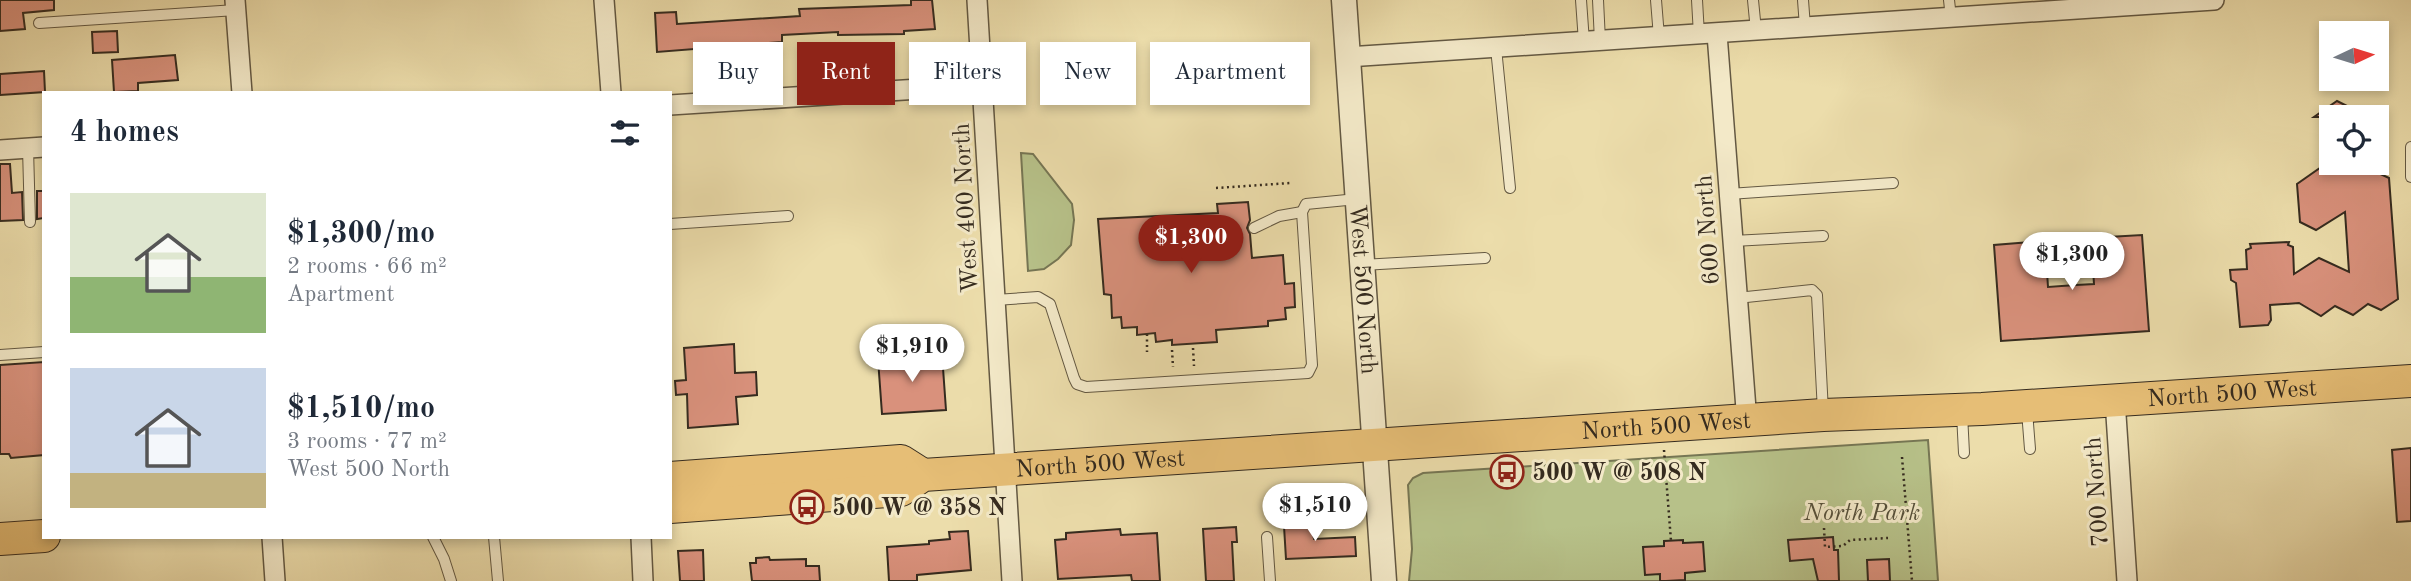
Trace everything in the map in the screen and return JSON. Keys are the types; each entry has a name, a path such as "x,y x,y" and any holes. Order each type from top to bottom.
{"main road":[{"name":"North 500 West","path":"672,507 901,490 923,475 1004,469 1823,415 1962,410 2411,382"},
{"name":"North 500 West","path":"672,478 901,461 923,475"},
{"path":"0,539 42,536"}],"street":[{"path":"604,0 611,91"},
{"name":"West 400 North","path":"976,0 979,42"},
{"name":"West 500 North","path":"1344,0 1384,581"},
{"path":"1348,57 1805,28 1950,9 2214,0"},
{"path":"236,5 242,91"},
{"name":"600 North","path":"1708,34 1729,194 1747,422"},
{"path":"672,105 909,90"},
{"name":"West 400 North","path":"983,105 1012,581"},
{"path":"0,150 36,148"},
{"name":"700 North","path":"2115,400 2127,581"},
{"path":"272,539 275,581"},
{"path":"641,539 643,581"}],"lane":[{"path":"1581,0 1592,42"},
{"path":"1592,42 1598,0"},
{"path":"1656,0 1659,37"},
{"path":"1697,0 1708,34"},
{"path":"1753,0 1756,31"},
{"path":"1803,0 1805,28"},
{"path":"39,23 236,5"},
{"path":"1496,48 1510,188"},
{"path":"2411,147 2411,177"},
{"path":"30,222 36,148"},
{"path":"1729,194 1893,183"},
{"path":"1254,228 1304,208 1357,199"},
{"path":"995,300 1038,297 1050,304 1077,384 1086,387 1308,373 1312,365 1304,208"},
{"path":"672,225 788,216"},
{"path":"1733,242 1823,236"},
{"path":"1362,265 1485,258"},
{"path":"1737,298 1812,290 1817,295 1823,415"},
{"path":"0,355 42,352"},
{"path":"2027,406 2030,449"},
{"path":"1962,410 1964,453"},
{"path":"1267,537 1270,581"},
{"path":"434,539 451,581"},
{"path":"494,539 498,581"}],"path":[{"path":"1216,188 1290,183"},
{"path":"1147,334 1147,352"},
{"path":"1193,348 1194,380"},
{"path":"1172,350 1174,382"},
{"path":"1662,426 1671,541"},
{"path":"1902,457 1912,581"},
{"path":"1824,528 1825,547 1843,546 1850,540 1888,538"}],"green space":[{"path":"1021,153 1033,154 1072,204 1074,220 1071,245 1044,269 1028,271"},
{"name":"North Park","path":"1928,440 1938,581 1409,581 1412,549 1408,485 1413,478 1423,473"}],"building":[{"path":"0,0 54,0 54,10 23,13 25,29 0,31"},
{"path":"911,0 932,0 935,29 904,31 904,34 838,35 838,32 782,35 782,42 693,42 693,49 657,52 655,13 676,12 677,24 800,16 799,9 911,5"},
{"path":"117,31 118,52 93,53 92,32"},
{"path":"175,55 178,80 138,83 138,91 114,91 112,60"},
{"path":"44,71 45,91 0,95 0,74"},
{"path":"0,164 10,164 12,193 22,192 23,220 0,221"},
{"path":"2319,169 2319,175 2383,175 2389,178 2398,299 2381,310 2368,304 2353,315 2335,306 2321,316 2299,303 2270,305 2271,320 2268,325 2240,327 2236,283 2231,280 2230,270 2247,269 2246,250 2251,248 2250,244 2289,242 2288,245 2293,247 2294,274 2319,258 2349,272 2345,212 2316,230 2300,222 2297,184"},
{"path":"37,191 42,191 42,218 37,219"},
{"path":"1248,202 1250,220 1247,228 1252,258 1283,255 1285,284 1294,283 1295,307 1285,308 1286,319 1268,321 1268,326 1216,330 1217,342 1172,345 1172,340 1156,342 1155,333 1137,335 1137,327 1122,328 1121,317 1112,318 1111,295 1104,294 1098,219 1218,213 1217,204"},
{"path":"2142,235 2149,331 2001,341 1994,245 2045,241 2048,287 2094,284 2091,238"},
{"path":"734,344 735,373 756,372 757,395 736,397 738,424 688,428 687,394 676,395 675,381 686,380 684,348"},
{"path":"942,354 946,410 882,414 878,359"},
{"path":"42,362 42,455 11,458 9,454 0,454 0,365"},
{"path":"2411,448 2411,521 2397,522 2392,450"},
{"path":"1310,518 1314,539 1355,537 1356,556 1286,559 1284,526 1292,526 1292,520"},
{"path":"1236,527 1237,542 1232,542 1234,581 1206,581 1203,529"},
{"path":"1120,529 1121,535 1157,533 1160,581 1132,581 1131,575 1058,579 1055,540 1066,539 1066,533"},
{"path":"968,531 971,570 917,575 917,581 889,581 887,547 929,544 929,541 950,539 949,532"},
{"path":"1833,537 1834,550 1838,550 1839,581 1818,581 1813,559 1790,561 1788,540"},
{"path":"1683,540 1683,543 1703,542 1705,571 1685,573 1685,580 1660,581 1660,574 1645,575 1643,547 1664,546 1664,541"},
{"path":"703,550 704,581 680,581 678,551"},
{"path":"769,557 770,560 806,559 806,566 819,566 820,581 752,581 750,563 756,563 756,558"},
{"path":"1889,559 1890,581 1868,581 1867,560"}],"place":[{"name":"500 W @ 508 N","path":"1507,472"},
{"name":"500 W @ 358 N","path":"807,507"}]}
